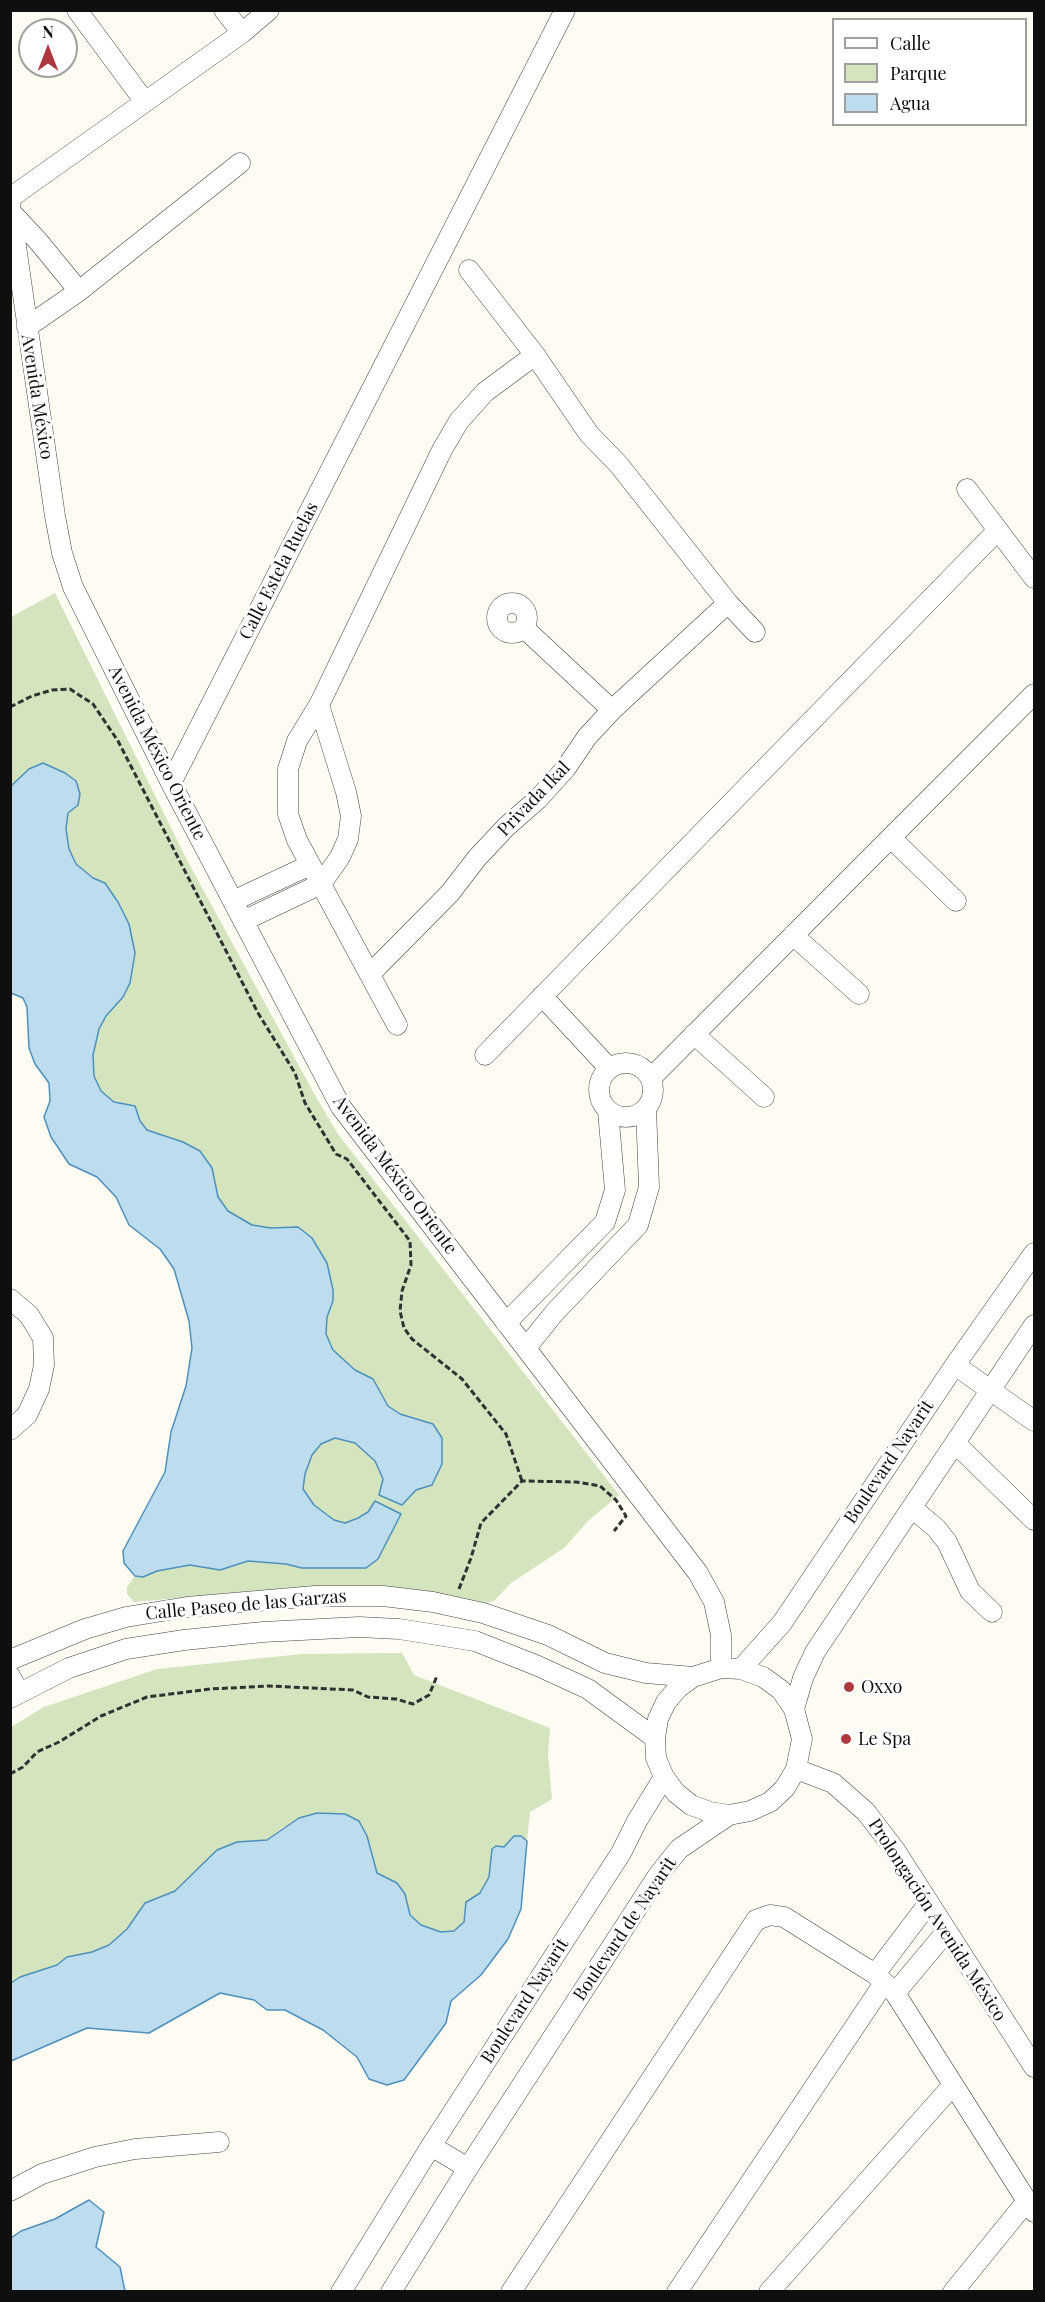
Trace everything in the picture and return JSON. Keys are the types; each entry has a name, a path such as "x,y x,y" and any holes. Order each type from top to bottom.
{"street":[{"path":"77,10 145,102"},
{"path":"224,10 242,33"},
{"path":"79,291 11,205 145,102 242,33 269,10"},
{"name":"Calle Estela Ruelas","path":"171,783 565,10"},
{"path":"27,327 79,291 240,163"},
{"name":"Avenida México","path":"11,205 27,327 62,553"},
{"path":"469,270 535,355 589,434 619,465 728,603 755,633"},
{"path":"397,1025 297,840 288,814 288,770 297,741 319,705 442,450 459,421 485,392 535,355"},
{"path":"967,489 1035,578"},
{"path":"485,1055 998,530"},
{"name":"Avenida México Oriente","path":"62,553 73,587 171,783 341,1107 698,1573 714,1602 721,1635 721,1668"},
{"name":"Privada Ikal","path":"370,974 450,892 506,827 538,799 566,768 587,737 612,710 728,603"},
{"path":"524,628 612,710"},
{"path":"651,1078 1035,694"},
{"path":"243,921 321,884 340,857 348,839 351,816 346,792 319,705"},
{"path":"891,838 956,901"},
{"path":"233,901 310,865"},
{"path":"793,935 859,994"},
{"path":"542,996 609,1068"},
{"path":"694,1034 764,1097"},
{"path":"526,1348 555,1312 638,1226 650,1187 646,1108 653,1094 651,1078 640,1066 624,1062 609,1068 599,1081 599,1097 608,1110 620,1116 634,1116 646,1108"},
{"path":"506,1323 605,1222 615,1190 608,1110"},
{"name":"Boulevard Nayarit","path":"741,1669 782,1623 954,1365 1035,1253"},
{"path":"10,1299 29,1315 43,1338 44,1365 39,1389 27,1415 10,1430"},
{"path":"795,1709 803,1678 815,1652 1035,1325"},
{"path":"954,1365 1035,1421"},
{"path":"955,1443 1035,1520"},
{"path":"912,1508 936,1528 947,1542 970,1591 992,1612"},
{"name":"Calle Paseo de las Garzas","path":"10,1660 85,1629 126,1617 187,1607 315,1596 383,1596 433,1602 483,1613 548,1635 605,1664 646,1673 693,1677"},
{"path":"475,1641 483,1613"},
{"name":"Calle Paseo de las Garzas","path":"13,1689 126,1649 263,1632 359,1627 399,1629 475,1641 538,1666 588,1689 655,1737"},
{"name":"Boulevard de Nayarit","path":"391,2292 468,2168 658,1874 680,1849 729,1815 750,1811 770,1802 785,1788 796,1769 802,1739 795,1709 781,1690 763,1677 741,1669 721,1668 693,1677 678,1688 666,1702 658,1719 655,1737 656,1758 664,1777"},
{"name":"Prolongación Avenida México","path":"796,1769 833,1783 866,1812 895,1850 1035,2067"},
{"path":"664,1777 676,1793 691,1805 710,1812 729,1815"},
{"name":"Boulevard Nayarit","path":"341,2292 431,2146 621,1853 637,1821 664,1777"},
{"path":"677,2292 885,1983 928,1904"},
{"path":"511,2292 756,1920 770,1915 784,1917 885,1983 1031,2207 953,2292"},
{"path":"885,1983 946,1932"},
{"path":"769,2292 953,2085"},
{"path":"10,2191 42,2174 95,2157 135,2149 219,2142"},
{"path":"431,2146 468,2168"}],"path":[{"path":"10,707 32,696 52,690 70,689 93,704 118,741 258,1013 295,1074 305,1103 336,1154 347,1159 410,1241 411,1265 402,1290 400,1311 404,1328 412,1339 462,1379 506,1434 522,1481"},
{"path":"459,1588 481,1523 522,1481 576,1482 600,1486 616,1500 626,1516 614,1531"},
{"path":"10,1774 23,1767 37,1752 59,1742 101,1716 147,1697 210,1689 269,1686 353,1690 368,1697 396,1699 413,1704 429,1695 437,1676"}],"green space":[{"path":"55,593 187,860 338,1134 619,1495 589,1520 564,1548 511,1583 495,1600 483,1605 383,1586 263,1590 134,1602 127,1594 127,1587 135,1576 143,1577 157,1571 190,1565 220,1570 248,1561 286,1564 302,1568 389,1534 401,1514 368,1512 345,1523 334,1520 314,1505 303,1489 305,1474 312,1455 321,1444 335,1438 355,1443 375,1461 384,1479 379,1495 433,1424 400,1414 388,1405 373,1379 355,1370 333,1350 326,1334 327,1317 333,1301 271,1228 252,1225 228,1211 218,1197 212,1168 183,1142 147,1130 140,1121 135,1106 114,1102 101,1091 94,1076 93,1055 99,1029 106,1016 123,997 105,883 93,878 76,864 69,849 66,829 68,813 78,805 18,779 11,786 11,617"},
{"path":"402,1653 414,1675 550,1728 548,1754 552,1799 530,1812 527,1841 521,1836 504,1847 492,1849 489,1877 480,1893 467,1902 464,1922 454,1931 441,1932 421,1925 410,1915 405,1894 397,1883 377,1874 367,1836 283,1827 267,1840 237,1842 217,1850 175,1891 145,1903 127,1929 109,1945 92,1952 67,1957 57,1965 20,1977 11,1983 11,1727 44,1707 157,1669 302,1654"}],"water":[{"path":"43,763 76,781 80,794 78,805 68,813 66,829 69,849 76,864 93,878 105,883 118,902 129,924 135,953 130,983 123,997 106,1016 99,1029 93,1055 94,1076 101,1091 114,1102 135,1106 140,1121 147,1130 183,1142 200,1151 212,1168 218,1197 228,1211 252,1225 271,1228 298,1227 312,1238 327,1263 333,1290 326,1334 333,1350 355,1370 373,1379 388,1406 400,1414 433,1424 442,1438 442,1464 432,1485 416,1490 402,1505 379,1495 383,1479 375,1461 355,1443 335,1438 321,1444 312,1455 305,1474 303,1489 314,1505 334,1520 345,1523 358,1518 368,1512 375,1501 401,1514 378,1559 366,1568 302,1568 286,1564 248,1561 220,1570 190,1565 157,1571 143,1577 135,1576 124,1563 123,1551 165,1472 171,1432 186,1386 192,1348 189,1321 174,1269 160,1249 129,1225 116,1197 97,1177 69,1164 51,1137 44,1117 50,1101 49,1083 35,1064 29,1048 27,1007 23,998 11,993 11,786 29,769"},
{"path":"317,1813 345,1814 359,1821 367,1836 377,1873 397,1883 405,1894 410,1915 421,1925 441,1932 454,1931 464,1922 466,1902 480,1893 489,1877 492,1849 496,1846 504,1847 514,1836 521,1836 527,1841 521,1909 508,1939 481,1975 451,2001 446,2023 404,2080 387,2085 369,2079 357,2057 323,2030 285,2010 267,2010 254,2000 220,1993 149,2033 87,2028 11,2061 11,1983 20,1977 57,1965 67,1957 92,1952 109,1945 127,1929 145,1903 175,1891 217,1850 237,1842 267,1840 299,1818"},
{"path":"89,2200 104,2212 96,2247 120,2267 125,2291 11,2291 11,2238 21,2231 55,2219"}],"place":[{"name":"Oxxo","path":"849,1687"},
{"name":"Le Spa","path":"846,1739"}]}
